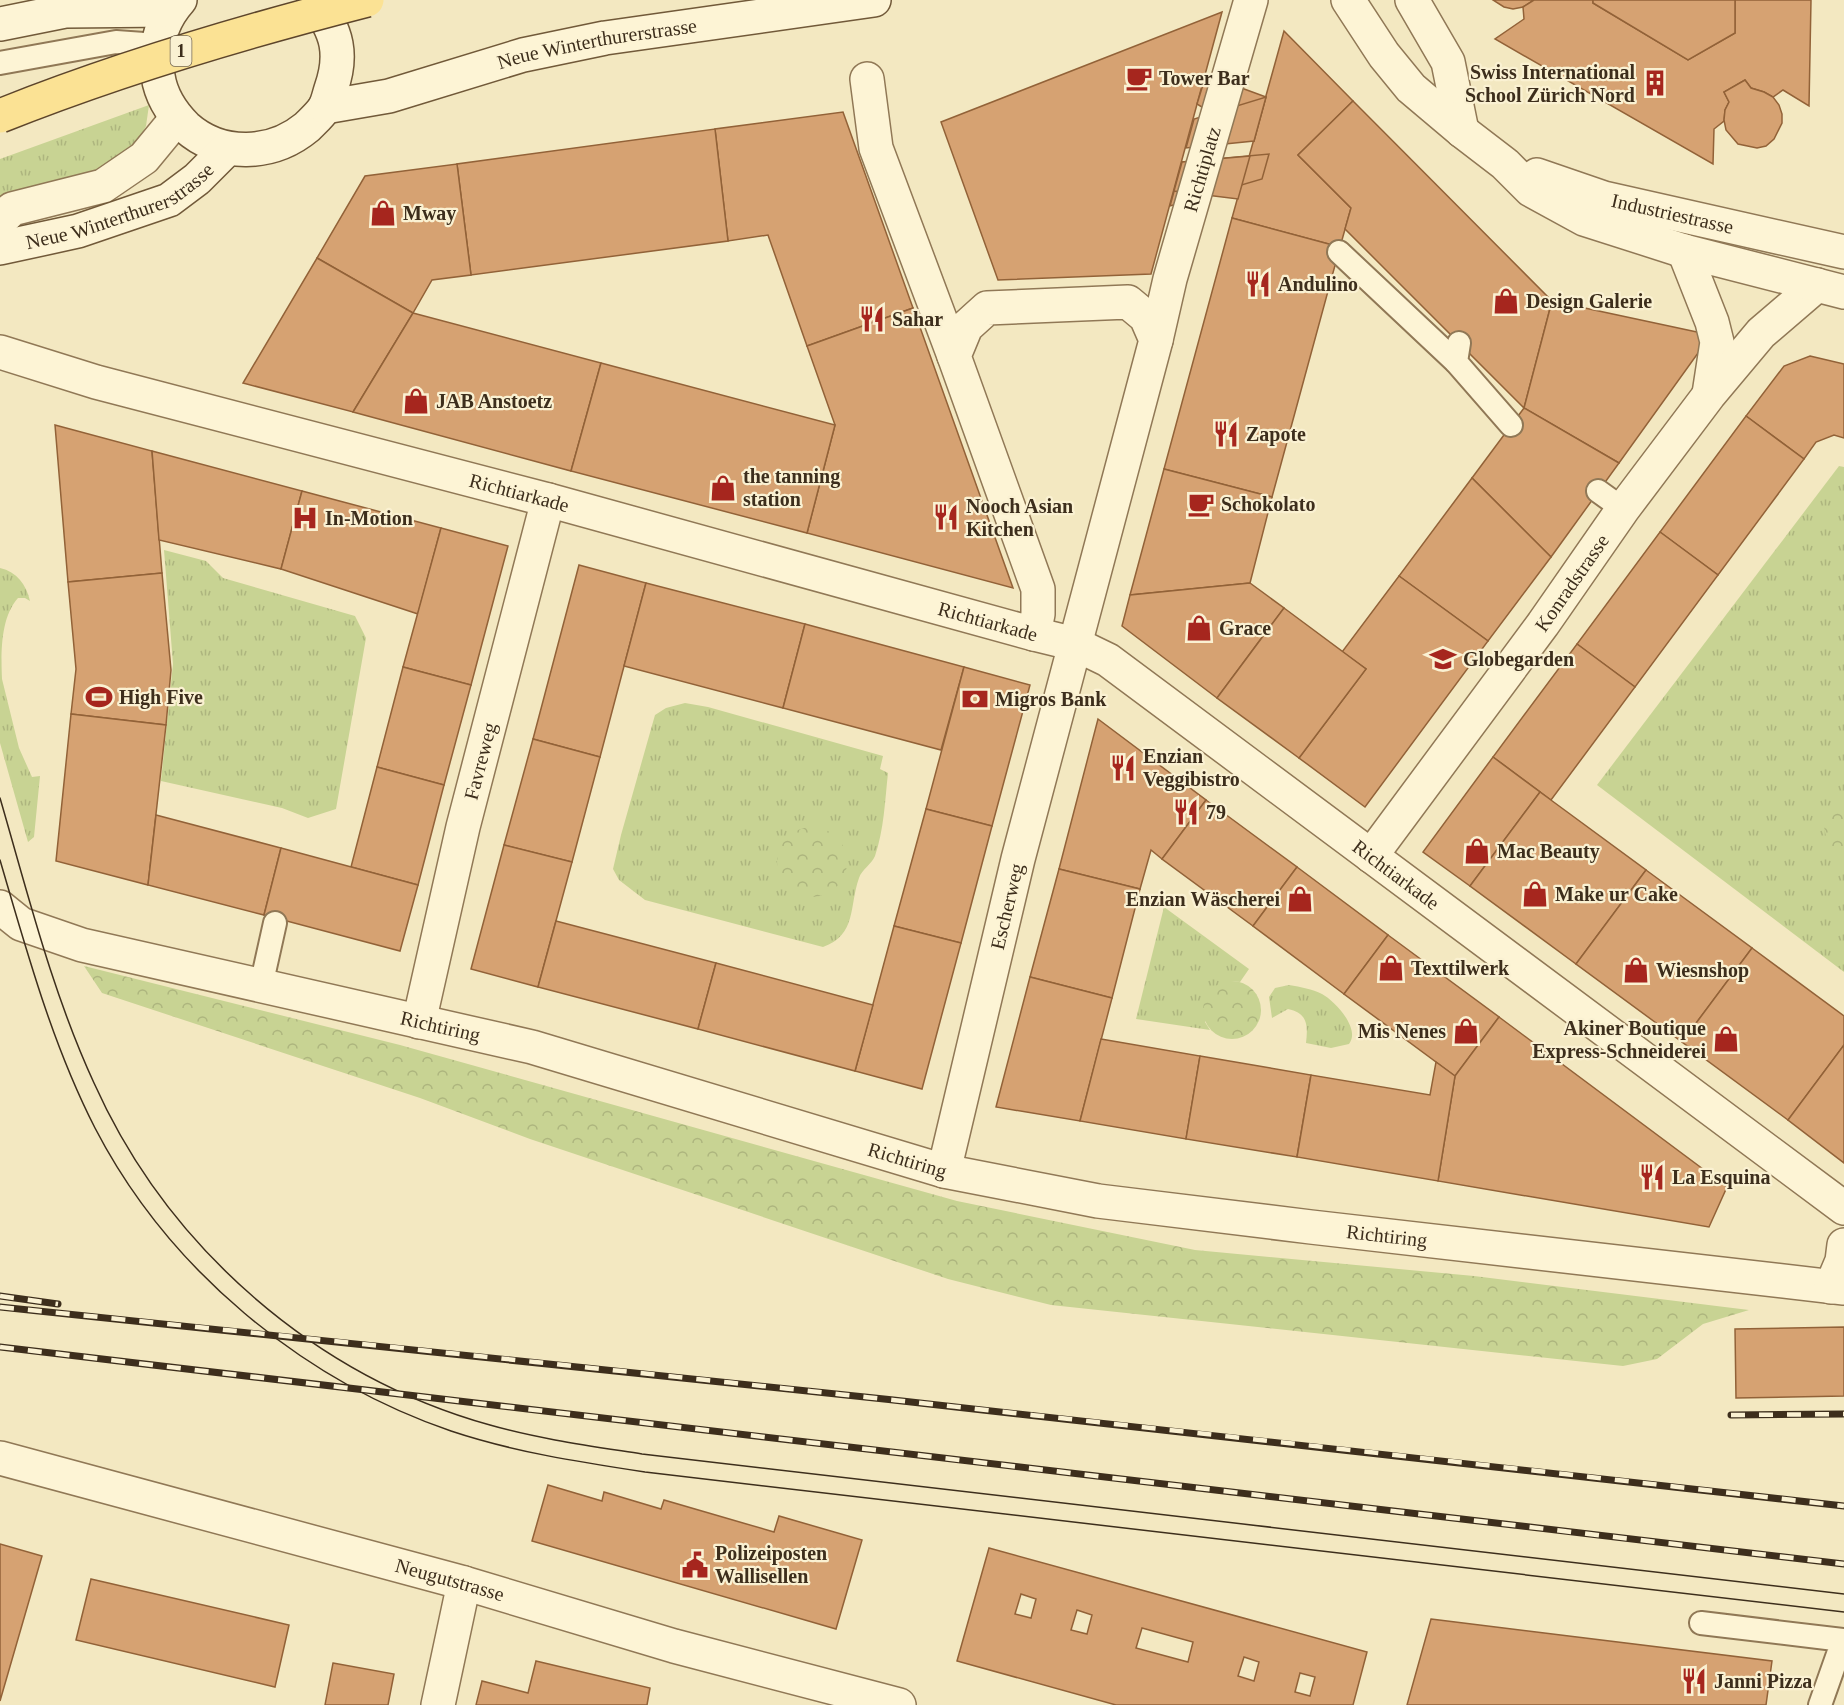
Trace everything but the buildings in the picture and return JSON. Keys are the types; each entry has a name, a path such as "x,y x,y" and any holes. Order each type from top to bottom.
{"main road":[{"name":"1","path":"0,116 136,65 269,25 367,0"}],"street":[{"name":"Neue Winterthurerstrasse","path":"176,5 163,27 156,64 159,84 167,102 177,118 192,132 209,142 227,148 252,150 275,146 297,135 316,119 325,107 337,72 336,45 327,18 314,0"},
{"name":"Neue Winterthurerstrasse","path":"325,107 388,96 523,55 605,38 873,0"},
{"name":"Richtiplatz","path":"1075,644 1156,340 1170,279 1251,0"},
{"name":"Industriestrasse","path":"1348,0 1384,55 1412,88 1505,164 1532,190 1584,219 1684,251 1831,288"},
{"path":"1412,0 1448,62 1462,131"},
{"name":"Neue Winterthurerstrasse","path":"0,24 65,11 176,5"},
{"path":"867,79 876,148 1038,589 1038,614 1034,634"},
{"path":"0,221 12,209 103,186 144,158 177,118"},
{"name":"Neue Winterthurerstrasse","path":"0,248 78,231 169,200 197,179 227,148"},
{"name":"Industriestrasse","path":"1505,164 1604,198 1844,252"},
{"name":"Konradstrasse","path":"1684,251 1712,322 1717,342 1709,395"},
{"path":"1831,288 1844,257"},
{"name":"Konradstrasse","path":"1371,856 1544,624 1611,500 1709,395 1761,333 1831,288"},
{"path":"954,356 966,327 987,308 1128,302 1146,317 1156,340"},
{"name":"Richtiarkade","path":"0,352 96,382 548,501 1075,644 1108,660 1836,1202 1844,1234"},
{"name":"Favreweg","path":"419,1022 464,827 548,501"},
{"name":"Escherweg","path":"944,1171 1015,871 1075,644"},
{"name":"Richtiring","path":"0,907 21,924 82,945 532,1047 944,1171 1098,1201 1838,1287"},
{"path":"1838,1287 1844,1245"},
{"name":"Neugutstrasse","path":"0,1458 464,1583 674,1646 899,1705"},
{"path":"438,1705 464,1583"}],"lane":[{"path":"0,63 116,42 158,45"},
{"path":"1339,252 1457,353 1511,425"},
{"path":"261,986 275,923"},
{"path":"1701,1623 1843,1640 1820,1705"}],"green space":[{"path":"149,105 146,126 137,143 97,174 0,197 0,159"},
{"path":"1839,466 1844,467 1844,972 1597,785"},
{"path":"164,550 206,561 223,578 355,616 366,638 336,809 308,818 282,808 161,781 173,664"},
{"path":"0,568 11,572 20,580 30,601 18,598 12,606 5,626 2,659 2,679 19,748 32,777 40,776 34,837 28,842 0,743"},
{"path":"685,703 708,707 883,756 880,769 888,773 878,846 874,859 859,878 847,927 834,942 823,947 645,900 619,880 613,869 655,715 666,708"},
{"path":"1844,795 1844,858 1830,844 1824,826 1828,808"},
{"path":"812,827 831,833 841,843 847,862 841,881 831,891 812,897 793,891 783,881 777,862 783,843 793,833"},
{"path":"1164,907 1249,969 1240,982 1232,981 1205,1022 1210,1030 1136,1019"},
{"path":"84,966 400,1045 957,1201 1195,1250 1474,1276 1749,1310 1703,1324 1657,1359 1623,1366 1051,1305 948,1279 530,1139 420,1098 102,993"},
{"path":"1226,981 1238,981 1253,989 1261,1004 1261,1016 1253,1031 1238,1039 1226,1039 1211,1031 1203,1016 1203,1004 1211,989"},
{"path":"1289,985 1318,992 1333,1003 1349,1023 1352,1038 1349,1044 1331,1048 1306,1043 1305,1021 1295,1011 1288,1009 1272,1018 1269,997 1275,988"}],"tram line":[{"path":"0,798 53,978 79,1049 125,1143 162,1199 206,1251 254,1298 307,1339 365,1374 426,1403 509,1430 565,1442 642,1454 1844,1594"},
{"path":"0,860 20,929 66,1064 95,1128 125,1179 160,1228 200,1272 244,1313 292,1350 343,1382 396,1409 451,1431 499,1445 645,1472 1844,1612"}],"railway":[{"path":"0,1296 58,1304"},
{"path":"0,1307 922,1403 1844,1506"},
{"path":"0,1347 1844,1564"},
{"path":"1731,1415 1844,1414"}],"place":[{"name":"Tower Bar","path":"1139,78"},
{"name":"Swiss International School Zürich Nord","path":"1655,83"},
{"name":"Mway","path":"383,213"},
{"name":"Andulino","path":"1258,284"},
{"name":"Design Galerie","path":"1506,301"},
{"name":"Sahar","path":"872,319"},
{"name":"JAB Anstoetz","path":"416,401"},
{"name":"Zapote","path":"1226,434"},
{"name":"the tanning station","path":"723,488"},
{"name":"Schokolato","path":"1201,504"},
{"name":"Nooch Asian Kitchen","path":"946,517"},
{"name":"In-Motion","path":"305,518"},
{"name":"Grace","path":"1199,628"},
{"name":"Globegarden","path":"1443,659"},
{"name":"High Five","path":"99,697"},
{"name":"Migros Bank","path":"975,699"},
{"name":"Enzian Veggibistro","path":"1123,768"},
{"name":"79","path":"1186,812"},
{"name":"Mac Beauty","path":"1477,851"},
{"name":"Make ur Cake","path":"1535,894"},
{"name":"Enzian Wäscherei","path":"1300,899"},
{"name":"Texttilwerk","path":"1391,968"},
{"name":"Wiesnshop","path":"1636,970"},
{"name":"Mis Nenes","path":"1466,1031"},
{"name":"Akiner Boutique Express-Schneiderei","path":"1726,1039"},
{"name":"La Esquina","path":"1652,1177"},
{"name":"Polizeiposten Wallisellen","path":"695,1565"},
{"name":"Janni Pizza","path":"1694,1681"}]}
